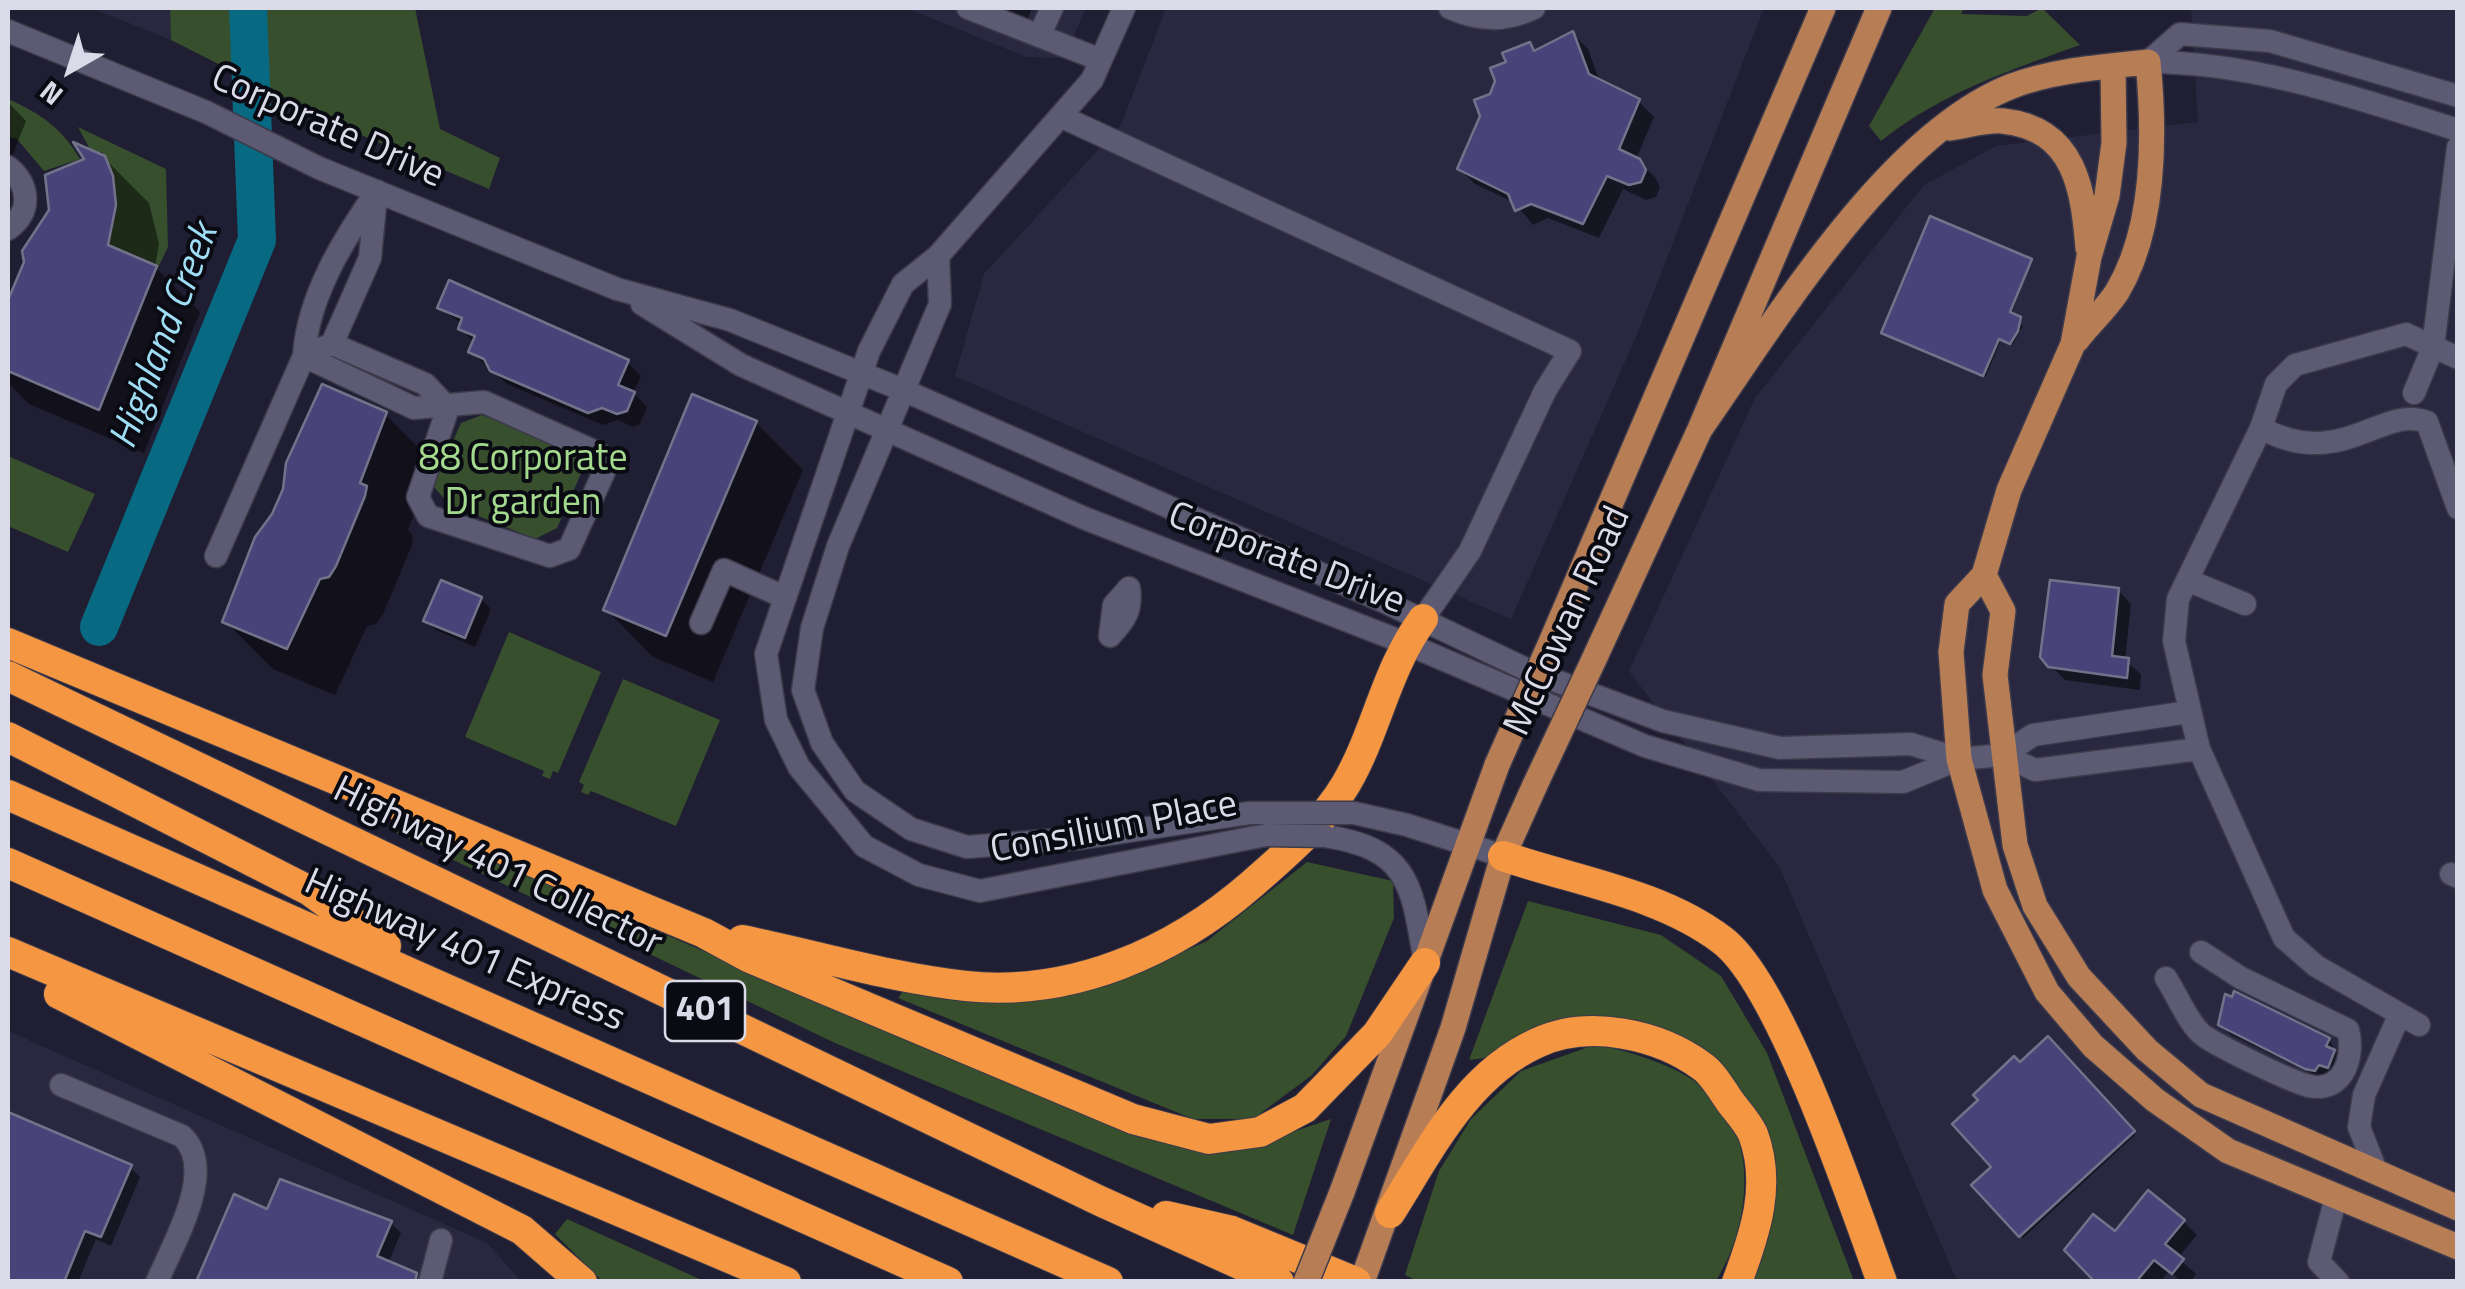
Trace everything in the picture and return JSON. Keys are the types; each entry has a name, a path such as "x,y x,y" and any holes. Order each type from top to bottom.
{"highway":[{"path":"704,933 967,986 1034,984 1103,972 1148,954 1220,912 1292,850 1346,784 1414,631"},
{"path":"8,643 704,933 750,958 1133,1119 1210,1138 1260,1132 1305,1108 1377,1034 1424,963"},
{"name":"Highway 401 Collector","path":"8,676 1100,1201 1279,1282"},
{"path":"8,737 310,891 433,980"},
{"name":"Highway 401 Express","path":"8,795 1108,1282"},
{"path":"1503,856 1658,904 1724,941 1770,1003 1882,1282"},
{"path":"8,863 948,1282"},
{"path":"8,952 786,1282"},
{"path":"8,967 522,1230 582,1282"},
{"path":"1390,1212 1454,1112 1506,1062 1538,1042 1592,1030 1650,1039 1706,1068 1752,1133 1762,1184 1760,1218 1737,1282"},
{"path":"1100,1201 1232,1230 1359,1282"}],"main road":[{"name":"McCowan Road","path":"1306,1282 1342,1192 1464,845 1823,8"},
{"name":"McCowan Road","path":"1359,1282 1390,1212 1453,1028 1503,856 1700,428 1879,8"},
{"path":"1700,428 1850,222 1894,173 1944,128 2014,85 2148,62 2154,123 2151,177 2142,224 2118,290 2073,344"},
{"path":"2113,66 2110,178 2089,258 2073,344 2009,490 1984,575 1957,604 1950,652 1958,759 1995,890 2047,992 2092,1046 2155,1100 2228,1151 2458,1247"},
{"path":"1944,128 2003,121 2044,136 2068,156 2082,190 2089,258"},
{"path":"1984,575 2002,611 1995,675 2015,845 2036,906 2078,977 2147,1050 2202,1095 2458,1208"},
{"path":"2273,1172 2300,1141"}],"street":[{"path":"968,8 1100,60"},
{"path":"1040,36 1052,8"},
{"name":"Consilium Place","path":"1124,8 1092,80 938,256 904,284 860,374 766,654 776,720 800,768 864,846 919,875 980,890 1266,835 1325,836 1360,842 1388,856 1409,880 1424,963"},
{"path":"1450,8 1471,18 1512,18 1534,8"},
{"name":"Corporate Drive","path":"8,31 206,112 311,164 377,191 618,289 730,320 1162,502 1644,746 1759,780 1903,782 1958,759 2003,755"},
{"path":"2148,62 2180,34 2270,41 2458,96"},
{"path":"2148,62 2199,62 2269,75 2458,130"},
{"path":"1062,117 1570,351 1544,390 1470,552 1414,631"},
{"path":"2414,392 2433,347 2458,147"},
{"path":"8,167 17,175 26,196 20,218 8,229"},
{"path":"304,356 332,344 370,258 377,191"},
{"path":"216,556 304,356 306,327 341,246 377,191"},
{"name":"Consilium Place","path":"938,256 940,304 828,579 812,628 803,690 822,743 855,791 911,828 967,846 1082,838 1216,815 1354,814 1407,824 1503,856"},
{"name":"Corporate Drive","path":"618,289 741,365 848,416 1145,542 1414,631 1663,721 1780,748 1911,744 1958,759"},
{"path":"2377,1174 2359,1127 2364,1095 2409,1020 2316,966 2284,938 2199,749 2174,640 2178,599 2262,428 2276,384 2295,365 2406,334 2458,358"},
{"path":"332,344 426,384 448,408"},
{"path":"304,356 414,408 448,408 464,400 484,402 598,453 604,472 569,549 550,556 428,516 418,497 448,408"},
{"path":"2262,428 2302,444 2328,445 2417,418 2427,422 2448,447 2458,508"},
{"path":"1145,542 1162,502"},
{"path":"701,623 724,570 784,597"},
{"path":"2188,580 2245,604"},
{"path":"2003,755 2033,735 2190,712"},
{"path":"2003,755 2035,770 2199,749"},
{"path":"2166,978 2201,1034 2311,1086 2333,1083 2344,1071 2354,1051 2348,1030 2242,978 2201,952"},
{"path":"61,1085 182,1136 195,1148 197,1170 158,1282"},
{"path":"2336,1198 2319,1262 2338,1282"},
{"path":"430,1282 441,1240"}],"shaded area":[{"path":"92,8 170,8 171,40"},
{"path":"907,8 1086,8 1064,58 1026,57"},
{"path":"1166,8 1764,8 1639,330 1511,619 955,376 984,274 1121,125"},
{"path":"2191,8 2457,8 2457,1281 1957,1281 1780,868 1629,671 1755,398 1924,185 1996,146 2198,122"},
{"path":"8,1031 487,1243 521,1281 8,1281"}],"green space":[{"path":"170,8 415,8 440,129 500,158 489,189 347,129 171,40"},
{"path":"1935,8 1964,8 1961,14 2027,16 2042,8 2080,45 1951,96 1881,141 1869,126"},
{"path":"8,99 49,123 80,159 44,171 17,139 8,137"},
{"path":"78,127 166,169 168,247 148,288 90,264 110,169 102,152 93,155"},
{"name":"88 Corporate Dr garden","path":"482,415 574,452 583,469 557,528 535,539 449,504 433,486 461,423"},
{"path":"8,456 95,494 68,552 8,526"},
{"path":"509,632 601,672 558,773 553,771 550,779 542,776 544,771 465,737"},
{"path":"623,679 720,720 676,826 591,791 588,795 581,792 584,785 579,782"},
{"path":"398,821 1127,1131 1186,1147 1230,1148 1331,1119 1293,1235 835,1043 393,831"},
{"path":"1307,862 1393,881 1394,918 1346,1036 1312,1075 1253,1119 1193,1119 898,998 904,990 1000,999 1107,986 1207,941"},
{"path":"1528,901 1661,935 1721,976 1767,1053 1854,1281 1746,1281 1768,1240 1765,1138 1723,1072 1586,1017 1485,1058 1469,1060"},
{"path":"1597,1044 1653,1060 1692,1079 1723,1107 1735,1130 1742,1155 1742,1209 1737,1235 1716,1281 1420,1282 1405,1275 1439,1171 1471,1119 1521,1071"},
{"path":"567,1219 704,1281 602,1281 555,1234"}],"building":[{"path":"1573,31 1589,74 1640,99 1619,149 1640,159 1646,170 1641,182 1629,185 1607,176 1583,224 1531,204 1515,211 1508,194 1457,169 1480,116 1474,100 1490,94 1495,81 1490,68 1506,62 1502,53 1530,42 1534,51"},
{"path":"73,142 105,156 113,176 116,205 108,245 157,266 99,410 8,371 8,300 24,262 22,251 49,210 45,175 84,159"},
{"path":"1930,216 2032,259 2010,312 2021,317 2018,331 2010,344 1999,339 1983,376 1881,333"},
{"path":"449,280 629,360 618,385 635,392 627,411 617,414 602,408 588,413 490,371 484,359 468,352 475,336 458,329 462,318 437,308"},
{"path":"322,384 387,412 360,483 367,486 365,496 336,566 329,577 320,579 287,649 222,622 255,537 272,514 283,489 286,463"},
{"path":"692,394 757,421 666,636 603,610"},
{"path":"441,580 482,597 465,638 423,621"},
{"path":"2050,580 2119,588 2112,656 2129,658 2127,678 2048,667 2040,657"},
{"path":"2234,991 2330,1038 2326,1046 2335,1050 2328,1068 2319,1065 2315,1071 2305,1069 2218,1025 2225,994 2232,997"},
{"path":"2048,1036 2135,1131 2019,1237 1971,1185 1991,1167 1952,1124 1978,1100 1973,1095 2014,1056 2020,1062"},
{"path":"8,1112 132,1165 101,1237 85,1231 64,1282 8,1282"},
{"path":"280,1179 392,1221 377,1256 417,1273 415,1282 196,1282 234,1194 267,1209"},
{"path":"2148,1190 2185,1220 2165,1244 2184,1259 2172,1274 2154,1260 2136,1282 2095,1282 2064,1250 2093,1214 2115,1231"}],"waterway":[{"name":"Highland Creek","path":"99,627 257,240 248,8"}]}
